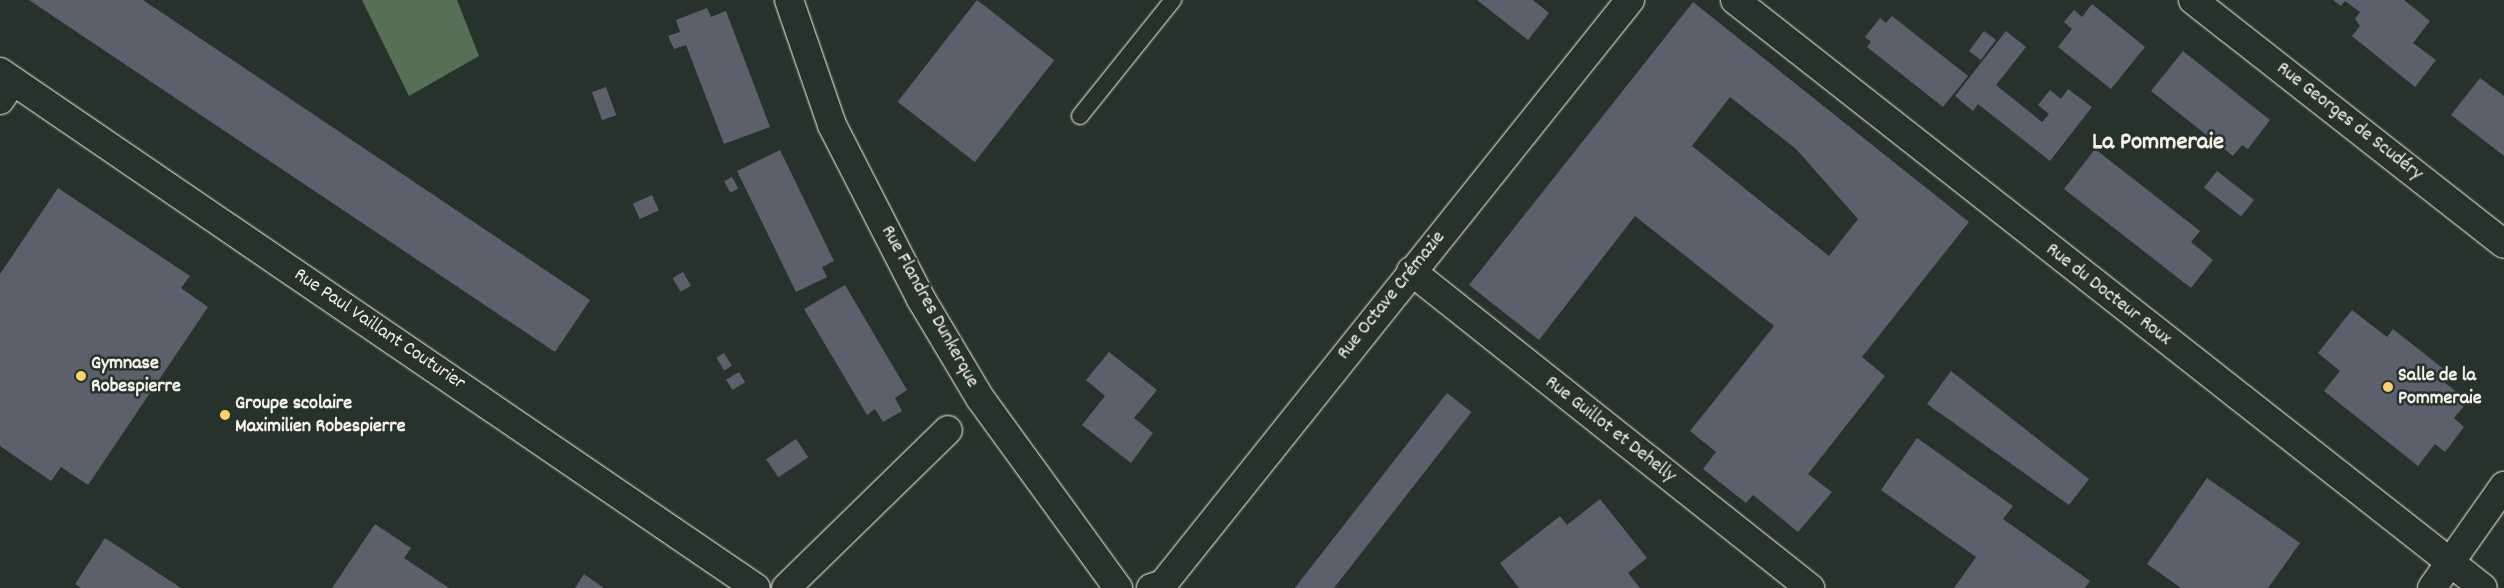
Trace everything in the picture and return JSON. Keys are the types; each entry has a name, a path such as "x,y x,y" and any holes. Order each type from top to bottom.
{"street":[{"name":"Rue Flandres Dunkerque","path":"789,0 832,125 921,299 980,398 1118,588"},
{"name":"Rue Octave Crémazie","path":"1151,588 1163,584 1411,271 1630,0"},
{"name":"Rue du Docteur Roux","path":"1735,0 2448,564 2483,588"},
{"name":"Rue Georges de Scudéry","path":"2193,0 2504,244"},
{"name":"Rue Paul Vaillant Couturier","path":"4,84 756,588"},
{"name":"Rue Guillot et Dehelly","path":"1411,271 1810,588"},
{"path":"786,588 948,430"},
{"path":"2432,588 2504,486"}],"lane":[{"path":"1080,116 1174,0"}],"green space":[{"path":"362,0 457,0 479,56 409,96"}],"building":[{"path":"29,0 143,0 590,300 555,352"},
{"path":"977,0 1054,60 975,162 898,102"},
{"path":"1477,0 1533,0 1549,13 1528,40"},
{"path":"2333,0 2404,0 2430,21 2413,43 2436,60 2415,87 2352,36 2360,26 2355,19 2360,12 2345,1 2341,6"},
{"path":"1693,2 1969,222 1862,357 1885,376 1808,474 1832,492 1798,532 1753,495 1746,503 1703,469 1716,452 1690,431 1774,326 1635,216 1539,340 1469,285","holes":["1730,97 1796,149 1858,219 1829,256 1692,146"]},
{"path":"2092,4 2145,47 2111,89 2058,47 2072,29 2064,22 2074,10 2082,17"},
{"path":"707,8 711,17 726,11 770,127 724,144 686,45 674,49 668,36 680,32 676,20"},
{"path":"1892,16 1968,76 1943,107 1867,47 1871,42 1865,37 1880,18 1886,23"},
{"path":"1984,31 1996,40 1981,60 1969,51"},
{"path":"2006,31 2026,47 1996,85 2042,122 2049,114 2038,105 2050,90 2061,99 2068,89 2092,107 2050,161 1978,104 1973,111 1955,96"},
{"path":"2183,51 2270,120 2248,149 2242,145 2233,156 2151,91"},
{"path":"2480,78 2504,96 2504,156 2451,115"},
{"path":"606,87 616,115 602,120 592,92"},
{"path":"2095,149 2200,231 2191,242 2213,260 2191,288 2064,189"},
{"path":"780,150 834,261 822,267 827,277 796,292 737,171"},
{"path":"2217,171 2254,200 2241,216 2204,188"},
{"path":"732,177 738,188 730,193 724,181"},
{"name":"Gymnase Robespierre","path":"58,188 190,276 181,288 208,307 88,485 61,467 51,481 0,446 0,274"},
{"path":"652,195 659,211 640,219 633,204"},
{"path":"683,272 691,286 681,292 673,278"},
{"path":"845,285 907,390 895,398 902,411 883,422 875,409 867,415 804,309"},
{"name":"Salle de la Pommeraie","path":"2352,310 2387,337 2393,329 2450,374 2444,382 2468,401 2454,418 2464,427 2445,452 2435,444 2418,466 2324,391 2340,371 2318,353"},
{"path":"1109,352 1157,390 1134,418 1153,433 1131,463 1082,425 1105,396 1086,380"},
{"path":"724,353 732,366 724,370 716,358"},
{"path":"1951,371 2089,479 2069,505 1927,404"},
{"path":"739,372 745,382 732,390 726,380"},
{"path":"1447,393 1471,412 1334,588 1295,588"},
{"path":"1917,438 2013,506 2003,519 2090,581 2085,588 1954,588 1976,557 1881,490"},
{"path":"796,439 808,457 778,477 766,459"},
{"path":"2207,478 2300,543 2268,588 2181,588 2147,564"},
{"path":"1600,499 1647,558 1628,573 1640,588 1519,588 1500,563 1560,516 1567,525"},
{"path":"375,524 411,548 404,558 449,588 332,588"},
{"path":"105,538 181,588 81,588 75,584"},
{"path":"584,574 604,588 575,588"}],"place":[{"name":"Gymnase Robespierre","path":"81,376"},
{"name":"Salle de la Pommeraie","path":"2388,387"},
{"name":"Groupe scolaire Maximilien Robespierre","path":"225,415"}],"district":[{"name":"La Pommeraie","path":"2158,143"}]}
